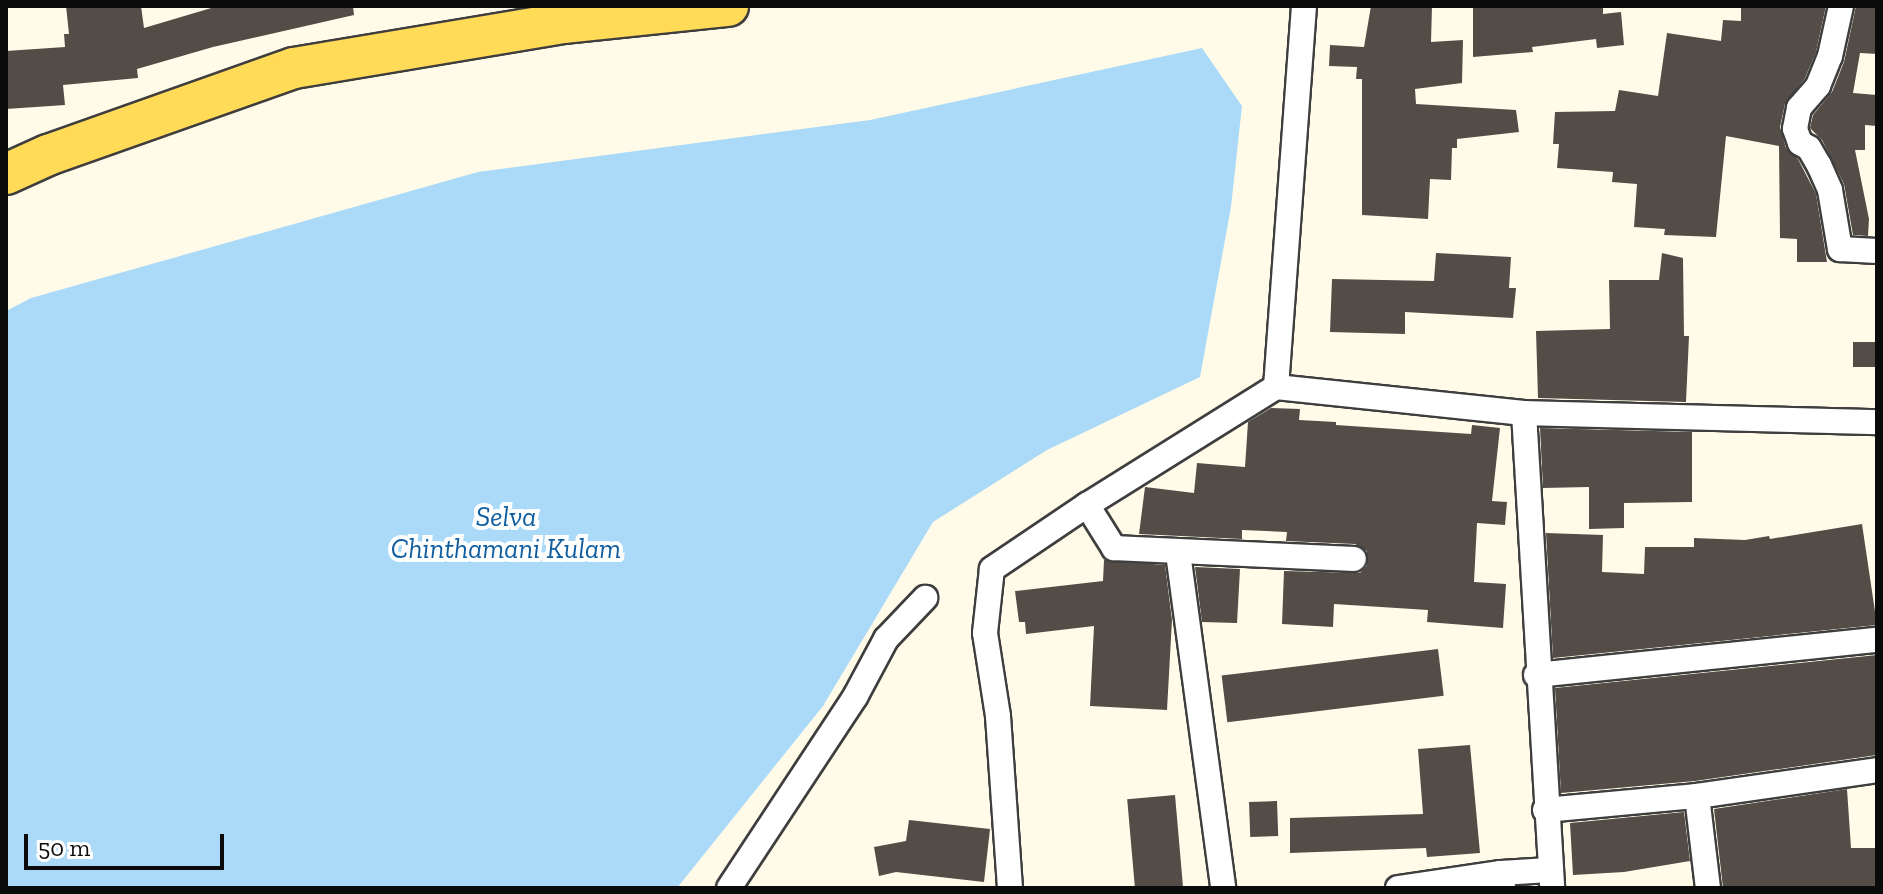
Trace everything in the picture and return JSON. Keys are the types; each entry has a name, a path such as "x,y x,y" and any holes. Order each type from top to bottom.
{"main road":[{"path":"6,174 48,155 294,68 564,15 728,6"}],"street":[{"path":"1276,387 1304,6"},
{"path":"1841,6 1830,56 1818,86 1799,108 1795,129 1800,143 1809,148 1819,165 1830,190 1840,249 1877,251"},
{"path":"1010,888 998,716 985,633 992,569 1087,505 1276,387 1524,413 1877,422"},
{"path":"1398,888 1550,879 1536,675 1524,413"},
{"path":"1087,505 1114,548 1354,559"},
{"path":"1178,553 1223,888"},
{"path":"729,888 855,697 886,639 925,598"},
{"path":"1536,675 1877,640"},
{"path":"1545,810 1697,796 1877,770"},
{"path":"1697,796 1708,888"}],"water":[{"name":"Selva Chinthamani Kulam","path":"1202,48 1242,106 1231,207 1200,377 1047,450 933,522 823,706 677,888 6,888 6,311 31,298 478,172 870,120"}],"building":[{"path":"66,6 141,6 144,28 218,6 353,6 354,15 213,47 137,69 138,78 63,85 65,105 6,109 6,51 65,47 64,34 69,34"},
{"path":"1371,6 1432,6 1431,42 1463,40 1462,83 1415,89 1416,104 1516,110 1519,132 1457,139 1457,148 1452,148 1451,180 1430,179 1428,219 1362,215 1362,79 1356,79 1357,67 1329,66 1330,45 1364,47"},
{"path":"1473,6 1603,6 1603,14 1621,12 1624,45 1597,48 1596,39 1532,47 1533,52 1473,57"},
{"path":"1741,6 1826,6 1816,52 1805,78 1785,104 1780,127 1786,148 1798,159 1816,194 1827,262 1797,262 1797,239 1780,238 1779,146 1726,136 1716,237 1664,235 1665,229 1634,227 1637,184 1612,182 1613,172 1557,168 1559,144 1553,144 1555,112 1615,111 1619,90 1658,96 1667,33 1721,41 1723,20 1741,21"},
{"path":"1856,6 1877,6 1877,54 1860,53 1853,93 1877,95 1877,126 1865,125 1865,150 1855,150 1869,219 1868,236 1853,235 1844,184 1822,140 1810,128 1813,115 1832,92 1844,62"},
{"path":"1436,253 1511,257 1509,288 1516,288 1513,318 1405,312 1405,334 1330,332 1332,279 1434,281"},
{"path":"1662,253 1683,258 1684,336 1689,336 1686,402 1538,398 1536,331 1610,329 1609,280 1659,280"},
{"path":"1853,342 1877,342 1877,367 1853,367"},
{"path":"1271,408 1300,409 1299,420 1336,422 1336,425 1471,434 1472,425 1500,428 1492,501 1507,502 1505,525 1477,523 1474,582 1506,584 1503,628 1427,622 1428,610 1334,604 1333,627 1282,624 1284,571 1360,573 1367,566 1367,551 1355,544 1286,541 1287,532 1242,530 1242,539 1139,534 1145,487 1194,493 1197,463 1245,467 1248,422"},
{"path":"1540,428 1692,432 1692,502 1624,503 1624,528 1589,529 1589,487 1543,488"},
{"path":"1862,524 1877,625 1553,658 1546,533 1603,535 1602,572 1644,574 1645,547 1694,547 1694,538 1745,540 1769,536 1770,539"},
{"path":"1104,560 1165,565 1172,620 1167,710 1090,706 1094,626 1026,634 1025,622 1019,622 1015,591 1103,581"},
{"path":"1195,567 1240,569 1237,623 1202,622"},
{"path":"1438,649 1444,696 1227,722 1222,676"},
{"path":"1877,655 1877,755 1695,781 1561,793 1555,688"},
{"path":"1470,745 1480,853 1427,857 1426,848 1290,853 1290,818 1423,814 1418,749"},
{"path":"1847,789 1851,848 1877,848 1877,888 1723,888 1714,809"},
{"path":"1175,795 1183,888 1135,888 1127,799"},
{"path":"1277,801 1278,836 1250,837 1249,802"},
{"path":"1684,812 1690,861 1624,872 1573,875 1570,823"},
{"path":"909,820 990,829 984,882 896,872 879,876 874,847 906,841"}]}
